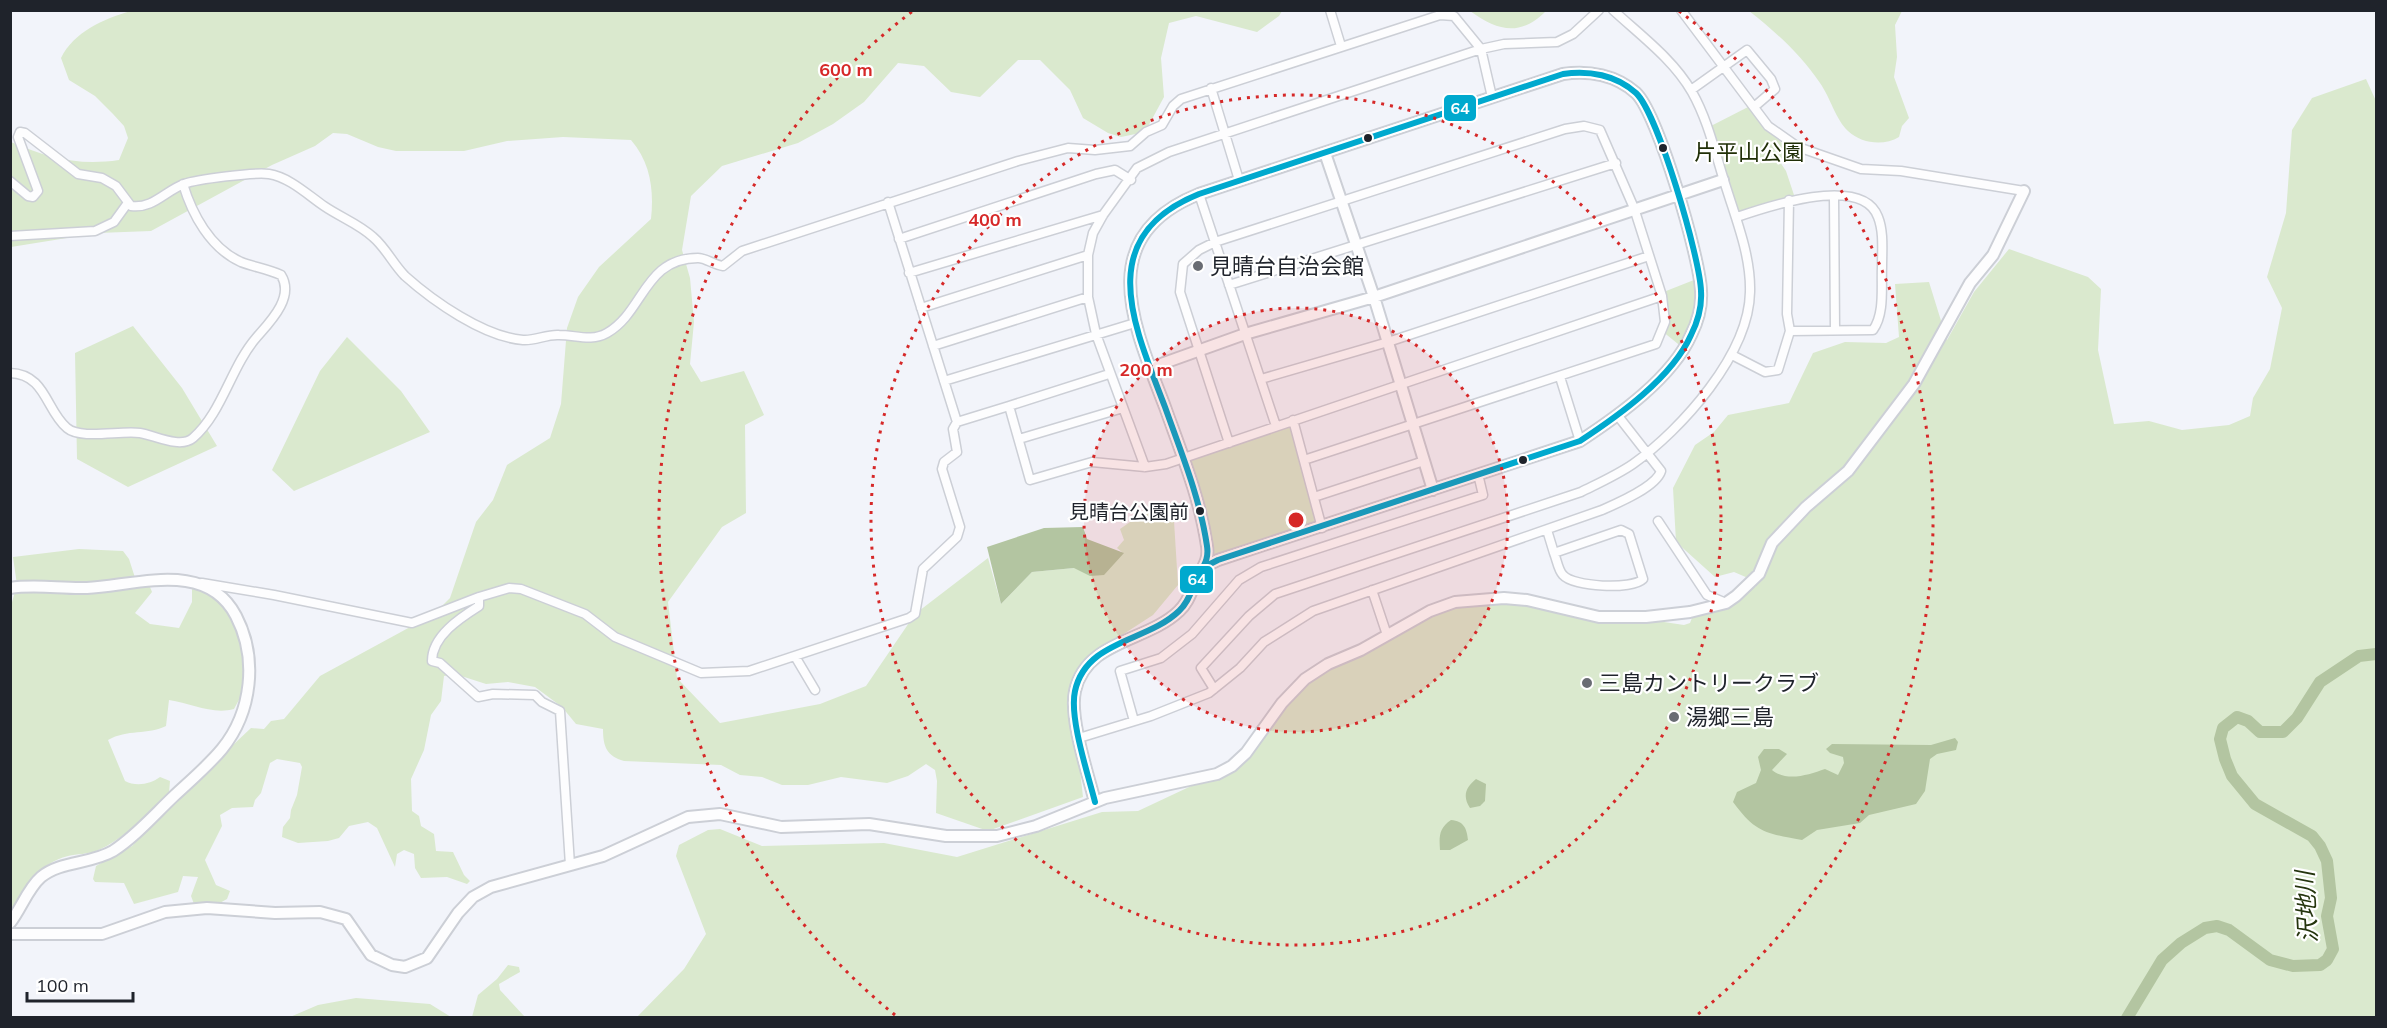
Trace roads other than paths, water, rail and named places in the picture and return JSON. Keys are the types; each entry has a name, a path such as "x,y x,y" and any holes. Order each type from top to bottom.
{"street":[{"path":"1330,10 1341,46"},
{"path":"1417,10 1422,20"},
{"path":"1145,467 1109,374 1096,334 1088,297 1088,255 1093,233 1103,215 1131,180 1137,168 1158,157 1224,133 1481,49 1504,44 1557,42 1573,34 1599,10"},
{"path":"1214,689 1201,668 1249,616 1275,594 1581,492 1617,474 1646,454 1705,394 1732,355 1746,321 1750,292 1737,217 1703,114 1691,90 1661,53 1613,10"},
{"path":"10,934 102,934 180,910 207,908 296,914 320,912 346,919 371,956 392,965 405,967 428,958 458,913 472,897 491,887 603,856 678,821 700,814 720,813 781,827 869,824 946,836 975,837 1015,832 1095,802 1144,788 1217,774 1232,766 1246,753 1282,703 1305,679 1328,664 1430,611 1455,602 1477,599 1527,600 1599,617 1646,617 1690,612 1726,603 1759,574 1772,543 1867,449 1914,384 1970,283 1993,255 2024,191 1901,171 1861,169 1798,147 1769,127 1681,10"},
{"path":"10,181 28,196 33,197 38,191 18,137 20,132 25,133 78,174 102,178 116,186 128,204 137,207 164,198 183,184 250,174 270,174 287,181 374,238 403,274 446,307 495,332 524,340 557,334 582,338 598,337 615,328 628,314 647,284 670,265 699,258 723,266 742,251 888,202 1068,148 1095,150 1130,146 1146,132 1162,125 1173,106 1181,99 1440,15 1454,16 1481,49 1492,98"},
{"path":"1691,90 1747,50 1771,78 1774,88 1754,107"},
{"path":"1095,802 1073,707 1074,692 1084,669 1094,657 1180,610 1206,566 1208,548 1184,460 1135,323 1130,289 1131,268 1146,229 1164,211 1199,194 1578,72 1616,80 1636,94 1647,109 1660,138 1699,278 1701,307 1691,335 1663,374 1618,416 1580,441 1322,528 1218,560 1206,566"},
{"path":"1211,88 1239,180"},
{"path":"1229,443 1180,292 1183,264 1199,250 1215,242 1578,127 1600,129 1634,208 1662,296 1665,322 1656,344 1304,460"},
{"path":"1325,153 1374,297 1433,490"},
{"path":"1229,285 1616,163"},
{"path":"899,239 1090,176 1115,170 1131,180"},
{"path":"1150,368 1245,334 1374,297 1634,208 1678,197 1724,180"},
{"path":"10,374 35,382 68,428 78,433 138,433 180,442 191,440 204,424 251,343 272,320 285,296 286,288 281,275 239,261 220,248 205,231 192,208 183,184"},
{"path":"1199,194 1276,426"},
{"path":"1737,217 1789,200 1810,196 1851,197 1874,211 1879,217 1882,243 1880,321 1873,330 1790,331"},
{"path":"1834,197 1835,330"},
{"path":"1732,355 1765,372 1778,370 1790,331 1787,314 1789,200"},
{"path":"888,202 957,422"},
{"path":"10,236 95,231 114,222 128,204"},
{"path":"909,273 1103,215"},
{"path":"921,308 1088,255"},
{"path":"1261,379 1388,342 1649,256"},
{"path":"1009,406 1030,480 1092,462 1145,467 1184,460 1293,420 1662,296"},
{"path":"933,346 1088,297"},
{"path":"944,381 1135,323"},
{"path":"10,588 29,585 87,588 181,579 412,623 479,597 509,588 520,589 585,614 615,637 701,673 749,671 796,658 877,627 900,622 915,614 923,569 957,537 960,527 942,469 944,462 957,452 958,446 953,429 957,422 1109,374"},
{"path":"1560,377 1580,441"},
{"path":"1019,439 1123,408"},
{"path":"1079,738 1134,721 1214,689 1240,668 1263,642 1312,611 1602,510 1659,477 1661,471 1618,416"},
{"path":"1293,420 1322,528"},
{"path":"1314,497 1424,461"},
{"path":"1134,721 1120,671 1161,658 1192,634 1239,580 1261,567 1484,495 1478,474"},
{"path":"1658,521 1707,595 1726,603"},
{"path":"1546,530 1554,553 1564,578 1611,586 1637,584 1643,579 1629,534 1621,530 1554,553"},
{"path":"10,923 40,878 64,867 97,859 114,850 222,750 236,729 249,686 246,640 228,603 219,594 196,582"},
{"path":"1372,590 1387,635"},
{"path":"479,597 479,606 458,620 432,649 432,661 440,663 478,697 493,694 535,694 542,702 560,711 570,865"},
{"path":"796,658 815,690"}],"waterway":[{"name":"沢地川","path":"2127,1018 2162,960 2181,943 2205,928 2217,926 2229,930 2270,960 2293,966 2320,965 2327,960 2333,949 2327,916 2331,898 2327,861 2320,846 2312,836 2255,804 2232,776 2220,739 2223,728 2237,717 2248,721 2260,732 2283,732 2297,718 2320,682 2359,656 2376,654"}],"place":[{"name":"見晴台自治会館","path":"1198,266"},
{"name":"見晴台公園前","path":"1200,511"},
{"name":"三島カントリークラブ","path":"1587,683"},
{"name":"湯郷三島","path":"1674,717"}],"park label":[{"name":"片平山公園","path":"1749,152"}]}
